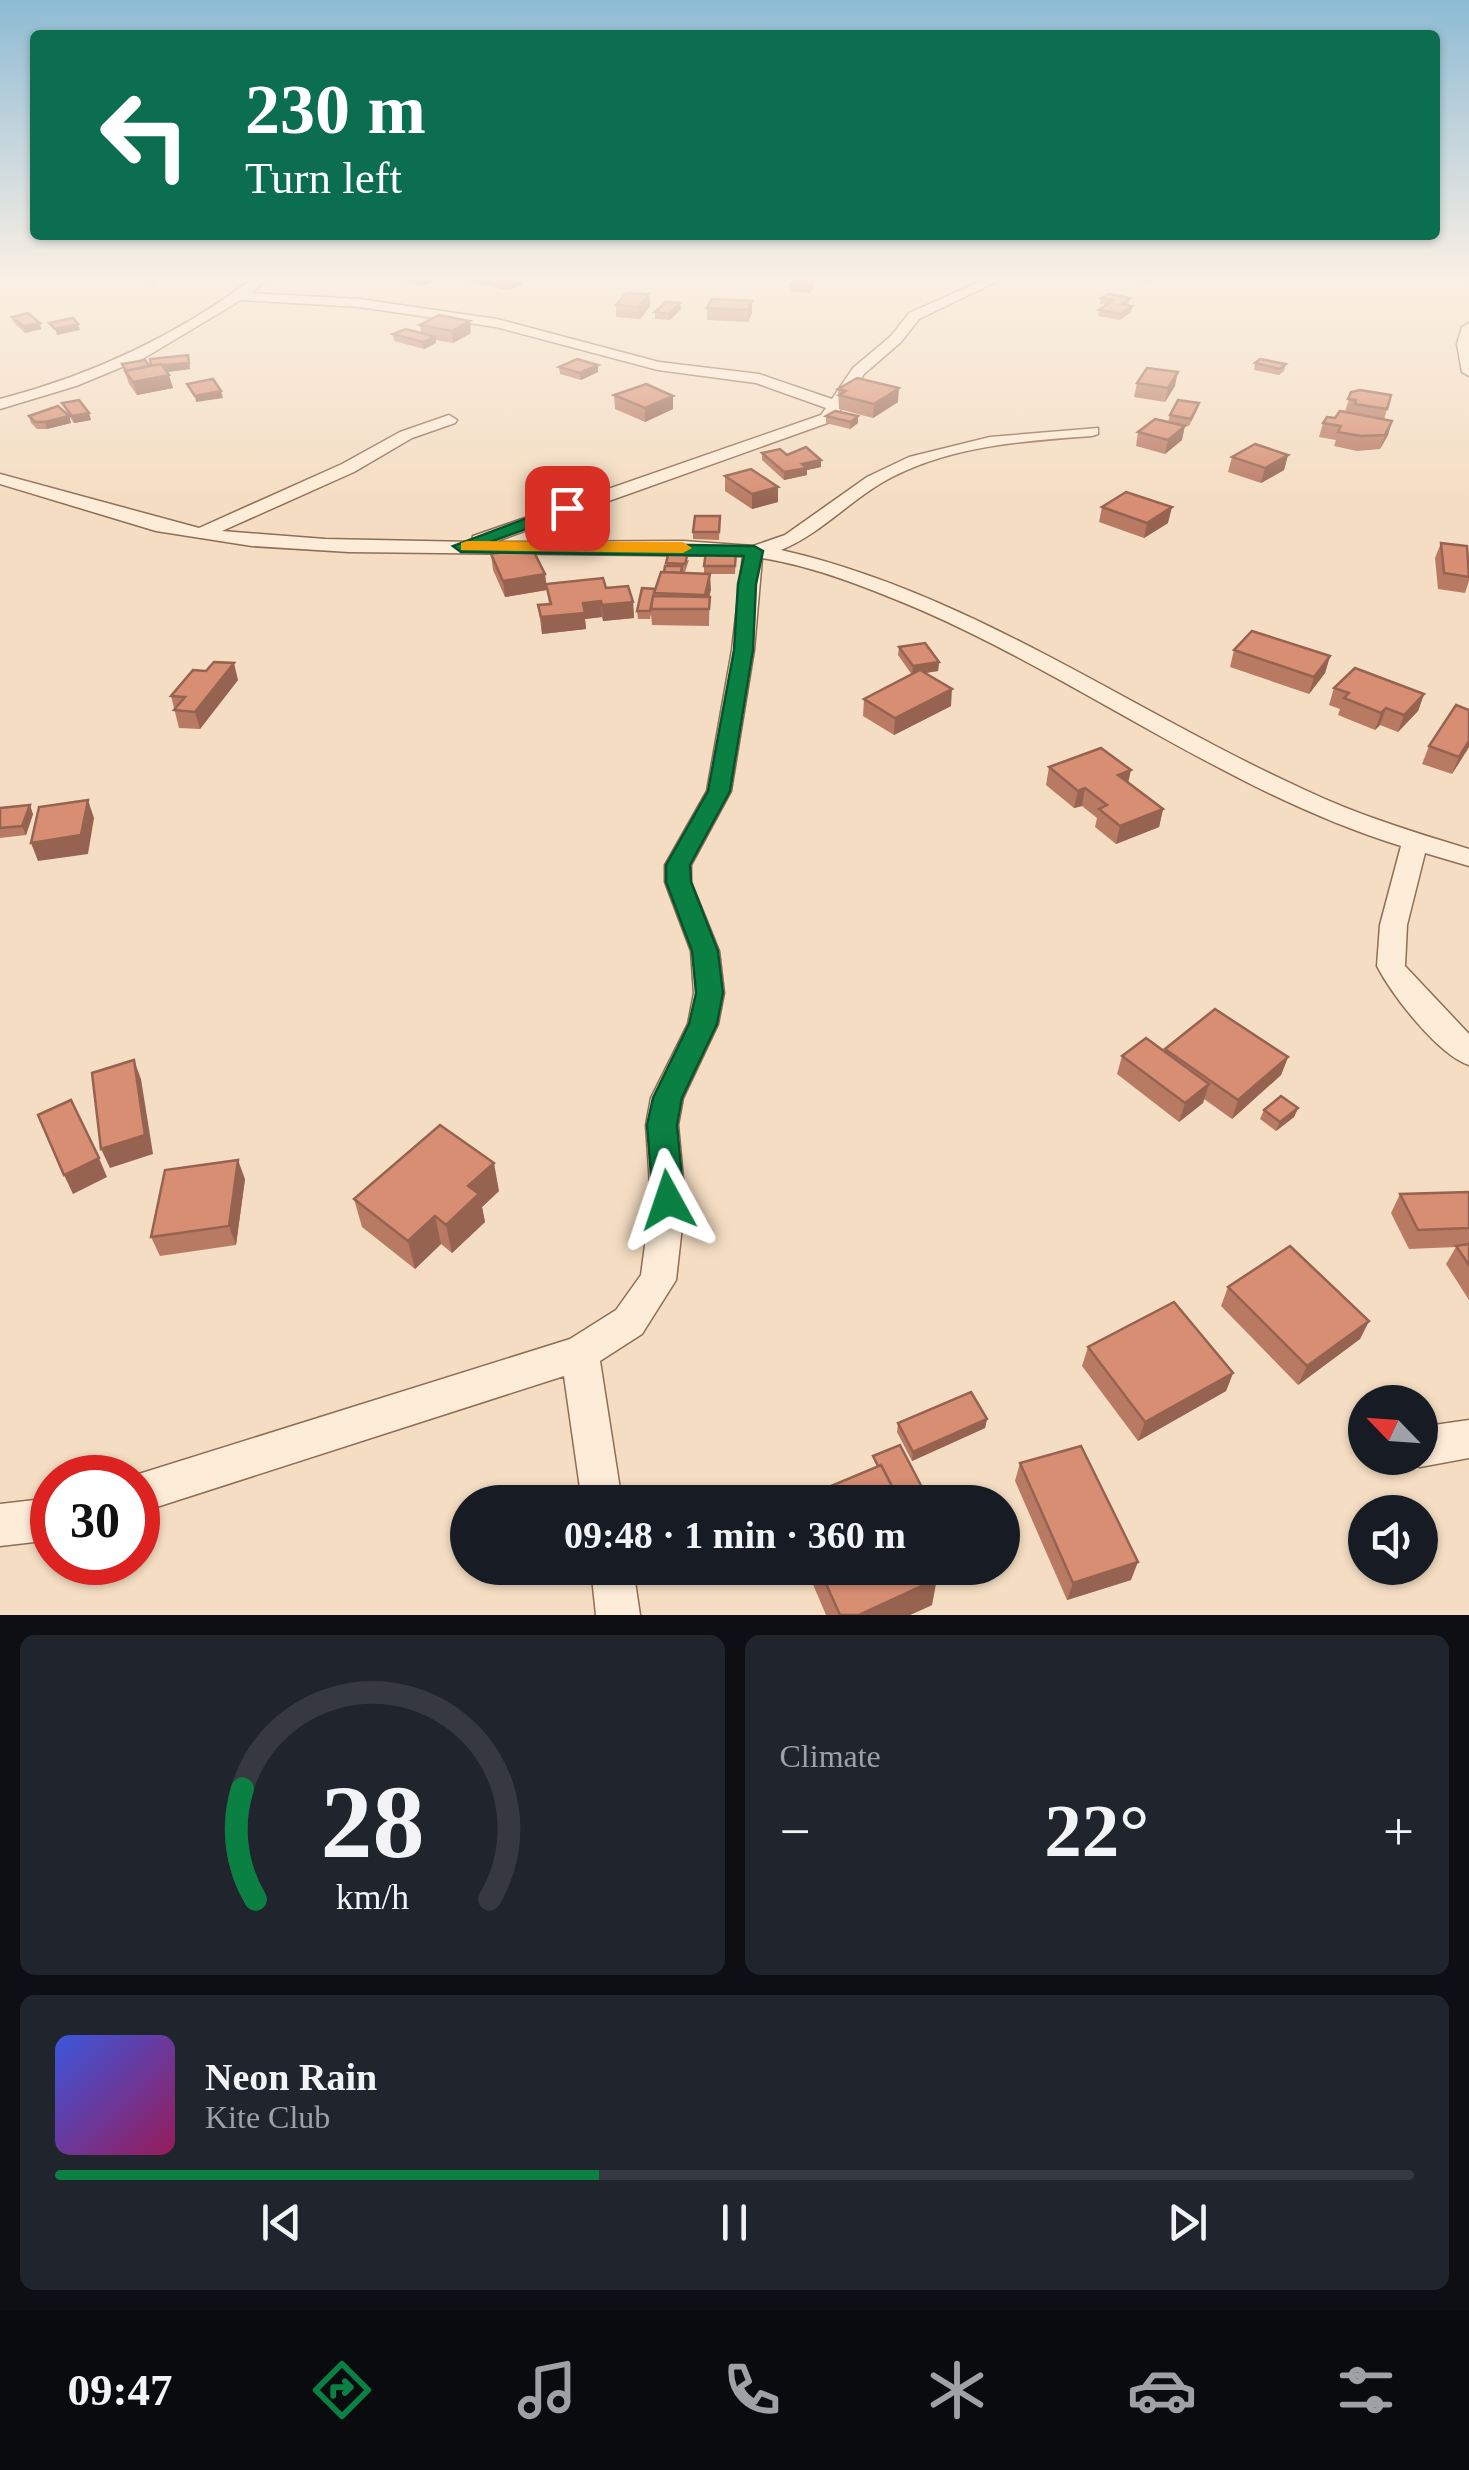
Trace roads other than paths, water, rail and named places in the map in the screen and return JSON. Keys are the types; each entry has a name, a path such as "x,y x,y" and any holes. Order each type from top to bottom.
{"street":[{"path":"0,404 144,353"},
{"path":"610,353 658,366 760,379 833,405"},
{"path":"461,546 827,418 858,371 880,353"},
{"path":"203,532 348,468 406,435 450,420"},
{"path":"0,478 160,526 346,546 754,551 784,545 858,489 922,458 991,439 1092,431"},
{"path":"754,551 835,571 952,613 1304,800 1414,845 1469,858"},
{"path":"160,1486 580,1353 629,1322 658,1280 668,1200 662,1125 667,1098 703,1024 710,993 705,951 678,882 678,865 719,791 744,650 747,584 754,551"},
{"path":"1414,845 1389,940 1392,966 1469,1053"},
{"path":"580,1353 599,1485"},
{"path":"1438,1445 1469,1439"},
{"path":"0,1526 30,1521"},
{"path":"614,1585 618,1615"}]}
